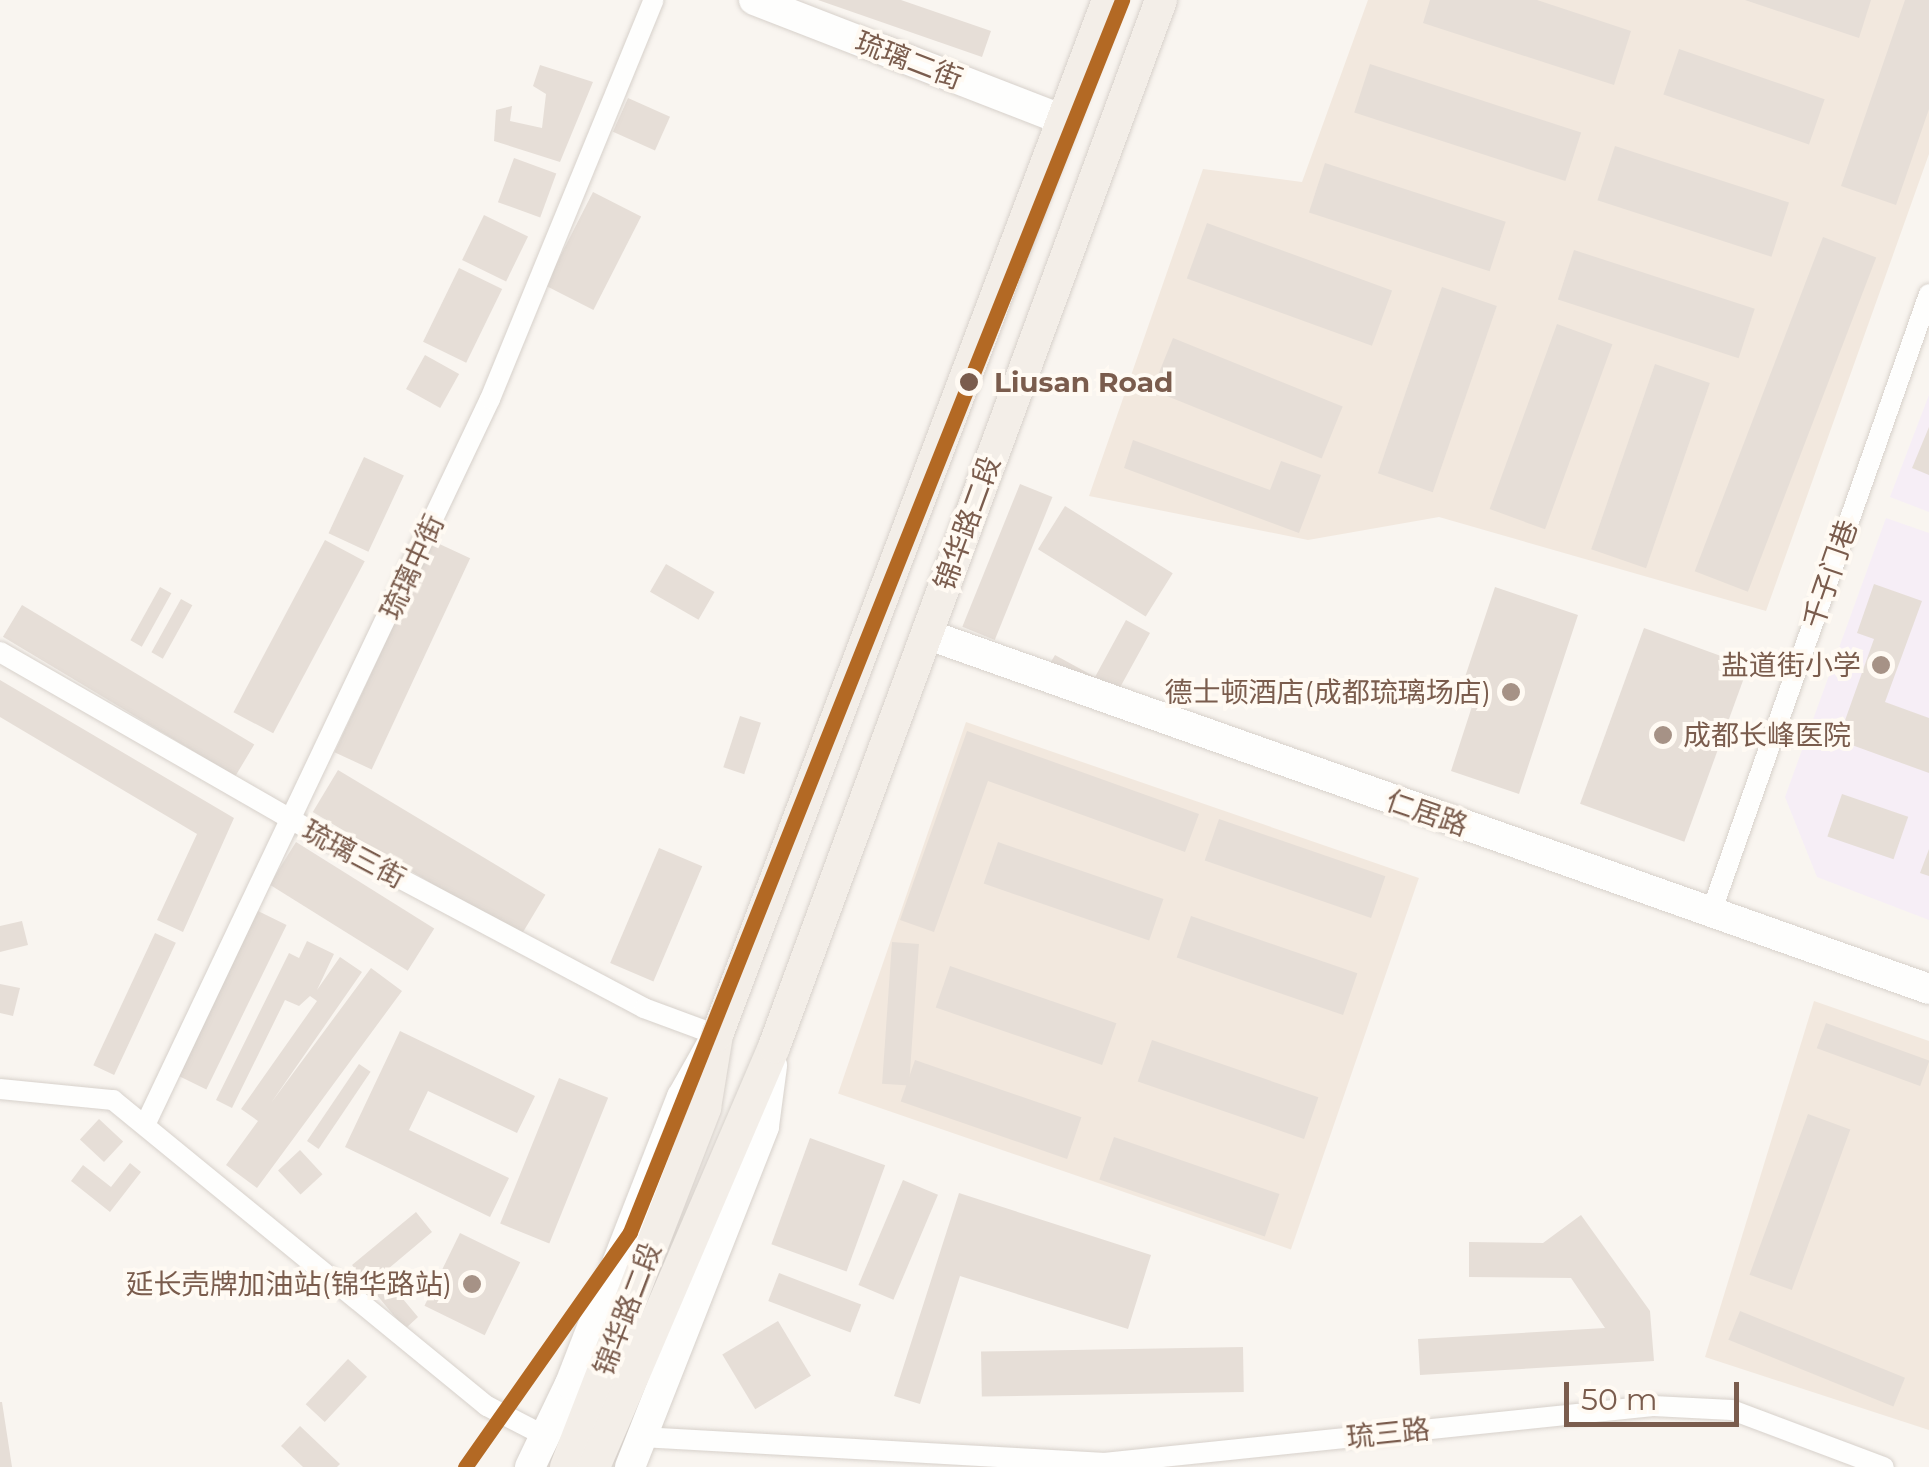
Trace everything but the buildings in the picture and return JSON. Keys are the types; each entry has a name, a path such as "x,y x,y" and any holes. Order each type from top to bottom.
{"main road":[{"name":"锦华路二段","path":"566,1467 705,1108 718,1035 1108,0"},
{"name":"锦华路二段","path":"594,1467 774,1047 1161,0"}],"street":[{"name":"琉璃中街","path":"146,1123 293,822 490,399 654,0"},
{"name":"琉璃二街","path":"754,0 1064,120"},
{"name":"千子门巷","path":"1712,910 1929,294"},
{"name":"仁居路","path":"926,634 1929,989"},
{"name":"琉璃三街","path":"0,652 293,822 644,1008 718,1035"},
{"name":"锦华路二段","path":"530,1467 682,1097 718,1035"},
{"name":"锦华路二段","path":"630,1467 764,1126 774,1047"},
{"path":"0,1089 113,1100 146,1123 487,1406 545,1436"},
{"name":"琉三路","path":"642,1437 1103,1465 1652,1406 1732,1410 1884,1467"}],"shaded area":[{"path":"1368,0 1929,0 1929,154 1766,611 1439,517 1308,540 1089,496 1203,169 1302,182"},
{"path":"1929,395 1929,512 1890,497"},
{"name":"盐道街小学","path":"1886,518 1929,533 1929,920 1817,877 1785,797"},
{"path":"966,722 1419,878 1291,1250 838,1094"},
{"path":"1814,1001 1929,1041 1929,1430 1705,1357"}],"transit line":[{"path":"465,1467 630,1232 1122,0"}],"place":[{"name":"Liusan Road","path":"969,382"},
{"name":"盐道街小学","path":"1881,665"},
{"name":"德士顿酒店(成都琉璃场店)","path":"1511,692"},
{"name":"成都长峰医院","path":"1663,735"},
{"name":"延长壳牌加油站(锦华路站)","path":"472,1284"}]}
